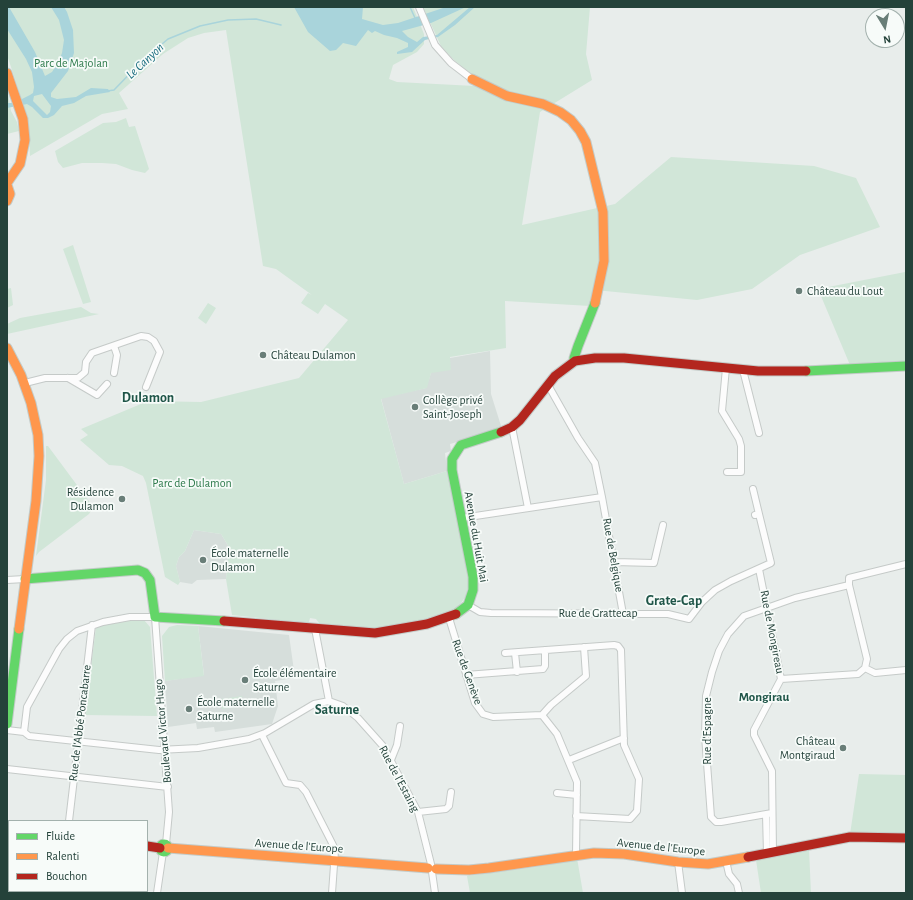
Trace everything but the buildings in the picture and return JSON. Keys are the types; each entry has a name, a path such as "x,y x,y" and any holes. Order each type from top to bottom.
{"main road":[{"path":"7,72 16,97 24,128 24,149 20,164 7,184 10,194 7,201"},
{"path":"472,79 507,96 543,104 560,112 571,120 580,131 586,142 602,206 604,261 594,306 578,346 574,358 575,361"},
{"path":"7,348 25,384 35,418 39,456 37,494 7,724"},
{"name":"Avenue du Huit Mai","path":"468,605 473,590 473,577 452,470 452,459 461,445 512,427 520,420 548,385 564,368 575,361 595,358 613,358 742,370 796,372 906,366"},
{"path":"25,579 138,570 145,573 150,580 155,617 375,633 396,631 449,618 461,612 468,605"},
{"name":"Avenue de l'Europe","path":"148,846 432,868 484,869 594,853 624,854 678,862 708,864 726,862 850,837 906,838"}],"street":[{"path":"420,9 431,38 451,63 472,79"},
{"path":"25,384 45,378 78,378 85,372 86,362 92,353 141,336 148,336 154,341 160,352 146,387"},
{"path":"114,346 117,355 114,373"},
{"path":"726,368 722,411 739,439 741,446 741,472 727,472"},
{"path":"742,370 760,433"},
{"path":"66,378 97,394 107,384"},
{"name":"Rue de Belgique","path":"548,385 578,438 595,463 623,614"},
{"path":"512,427 528,508"},
{"path":"753,489 757,514 771,560 769,565 760,569"},
{"path":"462,518 602,497"},
{"path":"614,562 654,563 663,525"},
{"path":"781,679 858,674 864,668 867,659 849,585 849,578 906,564"},
{"name":"Rue de Mongireau","path":"760,569 781,679 754,730 754,735 772,771 769,814 770,853"},
{"name":"Rue de Grattecap","path":"468,605 480,612 491,613 668,614 689,619 702,602 715,590 731,581 760,569"},
{"path":"7,580 25,579"},
{"path":"767,607 849,585"},
{"name":"Rue d'Espagne","path":"767,607 751,612 738,621 728,634 719,651 706,696 705,736 711,817 716,822 721,822 769,814"},
{"path":"24,732 27,707 66,638 92,625 118,618 155,617"},
{"name":"Boulevard Victor Hugo","path":"155,617 169,812 157,893"},
{"name":"Rue de Genève","path":"449,618 475,703 483,714 493,717 542,715"},
{"name":"Rue de l'Abbé Poncabarre","path":"69,820 92,625"},
{"path":"7,730 24,732 29,736 165,750 232,744 262,735 314,704 329,701 315,629"},
{"path":"505,653 614,644 621,650 624,738 626,753 638,779 637,811 630,818 576,816"},
{"path":"576,855 577,782 569,760 551,725 542,715 551,705 586,676 584,647"},
{"path":"466,675 543,669 545,666 545,650"},
{"path":"515,652 517,672"},
{"path":"864,668 875,673 906,670"},
{"name":"Rue de l'Estaing","path":"329,701 343,706 358,718 383,746 391,760 418,812 432,868 435,893"},
{"path":"391,760 397,745 400,726"},
{"path":"262,735 286,783 300,785 306,792 333,845 334,861 332,893"},
{"path":"569,760 624,738"},
{"path":"7,769 168,787"},
{"path":"418,812 446,809 449,806 451,792"},
{"path":"557,793 578,795"},
{"path":"678,862 682,893"},
{"path":"726,862 729,874 737,884 739,893"}],"shaded area":[{"path":"490,351 491,394 502,429 450,444 451,451 445,453 447,471 404,484 381,398 426,388 431,373 450,358"},
{"name":"École maternelle Dulamon","path":"194,530 221,534 229,547 226,579 197,580 192,584 180,582 176,566 179,557 185,551"},
{"name":"École élémentaire Saturne","path":"198,626 289,635 295,678 275,681 278,706 272,724 215,732 214,727 197,729 196,723 168,727 165,681 204,675"}],"green space":[{"path":"7,7 413,7 424,34 424,44 417,52 393,65 389,79 397,82 475,86 475,77 454,60 441,46 423,7 590,7 586,54 592,80 540,112 522,225 615,204 671,157 814,166 856,178 880,227 800,255 752,289 697,300 595,290 590,306 505,301 506,348 450,357 451,370 431,373 427,388 381,399 404,484 447,471 468,571 469,584 466,596 455,610 445,615 401,625 374,629 319,623 316,619 310,618 309,622 306,623 232,615 226,579 229,547 221,534 194,530 185,551 179,557 176,566 180,582 178,585 165,577 146,483 143,476 122,466 109,465 80,440 88,435 81,429 148,401 201,402 299,378 348,320 325,304 318,314 301,303 308,293 312,295 276,269 263,266 226,30 204,33 188,38 163,54 119,93 128,109 102,114 30,156 28,118 7,55"},
{"path":"7,89 11,111 17,122 19,131 7,134"},
{"path":"126,118 129,127 135,126 149,169 145,173 116,164 102,163 82,163 63,168 58,162 55,151 103,123 116,122"},
{"path":"73,245 91,302 83,304 63,249"},
{"path":"905,272 906,363 894,361 850,365 818,289"},
{"path":"11,288 13,305 7,308 7,289"},
{"path":"208,303 216,308 206,324 198,318"},
{"path":"81,307 91,313 99,314 7,334 7,324 20,318"},
{"path":"46,446 48,446 91,504 92,509 89,514 39,552 36,556 46,480"},
{"path":"144,620 150,627 157,716 85,715 96,627 115,622"},
{"path":"177,625 198,626 204,676 165,681 162,636 169,627"},
{"path":"242,696 243,706 222,709 221,699"},
{"path":"859,774 906,775 906,841 849,841"},
{"path":"809,849 811,893 761,893 756,860"},
{"path":"577,858 583,893 470,893 467,876 536,867"}],"water":[{"path":"7,7 9,7 35,52 45,76 52,72 58,63 62,53 64,40 59,20 51,7 64,7 73,30 74,53 68,71 51,93 51,97 57,99 76,97 91,88 108,89 110,92 86,96 74,103 62,106 54,115 48,118 43,118 27,104 7,108 7,103 14,103 33,93 34,87 32,72 26,59 7,29","holes":["42,94 51,106 50,112 47,115 33,101 34,96"]},
{"path":"294,7 363,7 362,19 383,25 398,23 446,7 466,7 431,23 402,31 408,37 417,42 423,37 437,35 470,7 475,7 455,25 438,37 425,40 412,52 397,54 397,52 408,47 408,43 375,31 372,33 368,30 356,46 343,43 336,50 330,51 308,32"}],"waterway":[{"path":"410,7 415,18"},
{"name":"Le Canyon","path":"107,91 114,90 143,60 168,39 200,26 228,20 256,19 281,25"}],"traffic: fast":[{"path":"575,361 574,358 578,346 595,303"},
{"path":"806,371 906,366"},
{"path":"456,614 468,605 473,590 473,577 452,470 452,459 461,445 501,432"},
{"path":"25,579 138,570 145,573 150,580 155,617 224,621"},
{"path":"7,724 19,629"},
{"path":"162,844 166,844 168,848 166,852 162,852 160,850 160,846 162,844"}],"traffic: slow":[{"path":"7,73 23,119 25,140 20,164 7,183"},
{"path":"472,79 507,96 543,104 560,112 571,120 580,131 586,142 603,212 604,261 595,303"},
{"path":"7,185 10,194 7,201"},
{"path":"7,348 21,375 31,403 38,435 39,456 36,501 19,629"},
{"path":"168,848 428,868"},
{"path":"436,869 469,870 489,868 594,853 624,854 678,862 708,864 748,857"}],"traffic: jam":[{"path":"501,432 512,427 520,420 555,376 575,361 595,358 624,358 758,371 806,371"},
{"path":"224,621 375,633 427,624 456,614"},
{"path":"748,857 850,837 906,838"},
{"path":"148,846 160,848"}],"place":[{"name":"Château du Lout","path":"799,291"},
{"name":"Château Dulamon","path":"263,355"},
{"name":"Collège privé Saint-Joseph","path":"415,407"},
{"name":"Résidence Dulamon","path":"122,499"},
{"name":"École maternelle Dulamon","path":"203,560"},
{"name":"École élémentaire Saturne","path":"245,680"},
{"name":"École maternelle Saturne","path":"189,709"},
{"name":"Château Montgiraud","path":"843,748"}],"district":[{"name":"Dulamon","path":"148,398"},
{"name":"Grate-Cap","path":"674,601"},
{"name":"Mongirau","path":"764,697"},
{"name":"Saturne","path":"337,710"}],"park label":[{"name":"Parc de Majolan","path":"71,63"},
{"name":"Parc de Dulamon","path":"192,483"}]}
